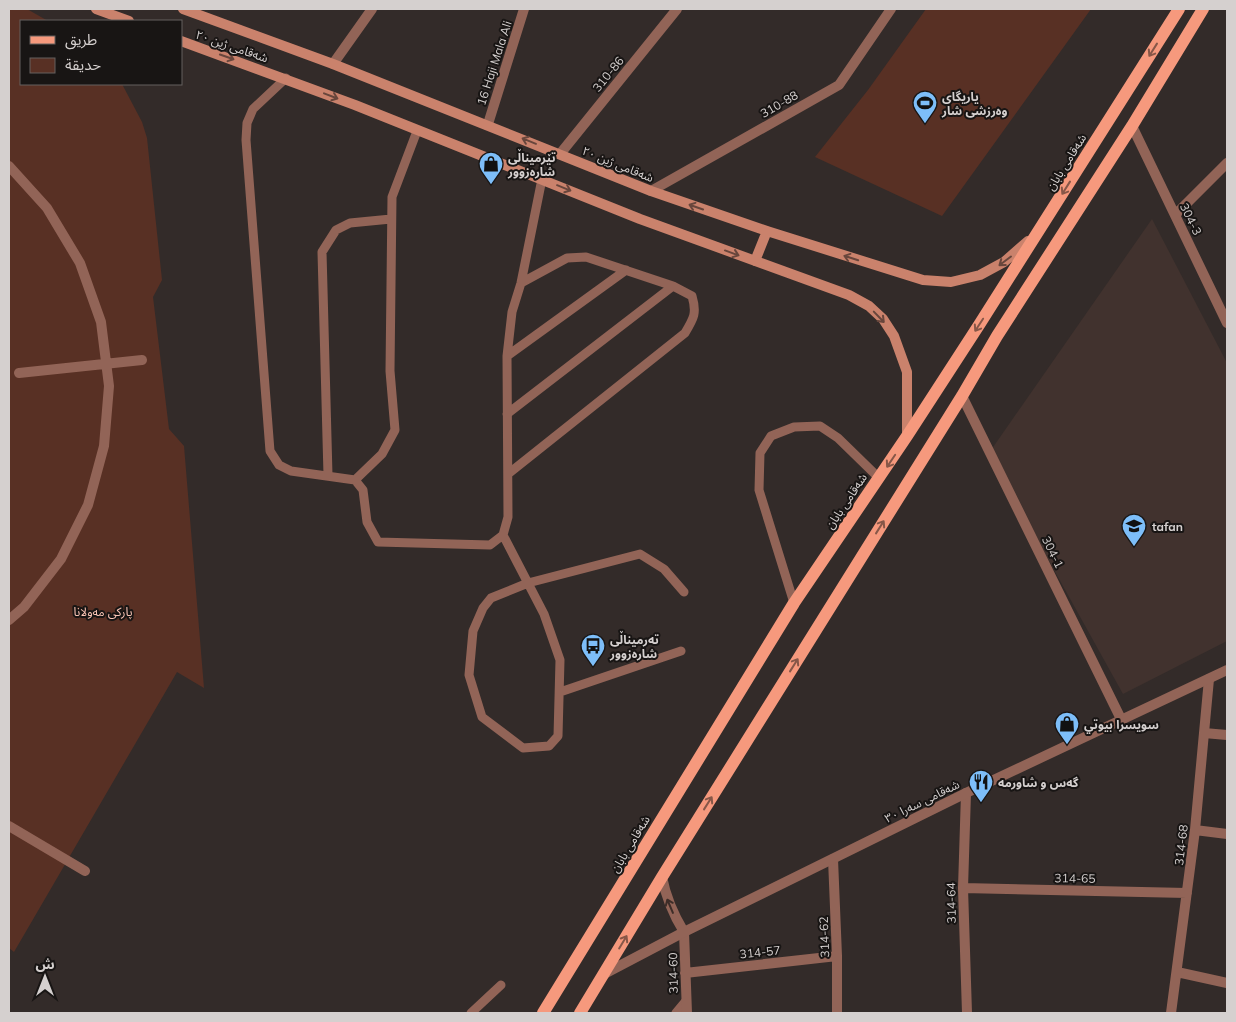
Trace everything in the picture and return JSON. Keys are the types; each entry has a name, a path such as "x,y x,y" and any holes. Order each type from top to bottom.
{"main road":[{"path":"96,9 126,20"},
{"name":"شەقامی ژین ٢٠","path":"183,9 198,11 488,124 651,191 767,231 923,280 952,282 980,275 993,269 1021,248 1041,228"},
{"name":"شەقامی بابان","path":"543,1013 794,603 907,436 1179,9"},
{"path":"580,1013 662,877 962,396 997,336 1132,126 1203,9"},
{"name":"شەقامی ژین ٢٠","path":"182,41 286,78 640,219 849,295 869,306 883,319 894,336 907,372 907,436"},
{"path":"755,261 767,231"}],"street":[{"path":"333,64 372,9"},
{"name":"16 Haji Mala Ali","path":"488,124 524,9"},
{"name":"310-86","path":"560,154 676,9"},
{"name":"310-88","path":"651,191 839,84 891,9"},
{"name":"304-3","path":"1132,126 1227,323"},
{"path":"1175,215 1227,163"},
{"path":"9,166 47,208 80,262 100,322 109,386 104,446 88,505 61,559 24,607 9,620"},
{"path":"19,373 142,360"},
{"name":"304-1","path":"962,396 1121,719"},
{"name":"شەقامی سەرا ٣٠","path":"604,974 684,932 966,793 1227,670"},
{"name":"314-68","path":"1171,1013 1195,830 1208,679"},
{"path":"1204,733 1227,736"},
{"name":"314-64","path":"966,793 963,888 967,1013"},
{"path":"9,826 86,871"},
{"path":"1195,830 1227,834"},
{"name":"314-62","path":"833,859 837,1013"},
{"path":"662,877 666,897 674,916 684,932"},
{"name":"314-65","path":"963,888 1188,893"},
{"name":"314-60","path":"684,932 686,1013"},
{"name":"314-57","path":"686,973 837,956"},
{"path":"1177,972 1227,983"}],"lane":[{"path":"286,78 253,109 247,123 246,140 270,451 279,465 291,471 355,480 363,490 367,522 378,542 490,545 503,535 508,517 507,356 512,312 521,283 542,179"},
{"path":"355,480 382,454 396,430 390,371 392,196 417,131"},
{"path":"328,475 322,252 336,230 350,223 391,219"},
{"path":"508,474 685,333 695,316 695,305 692,296 673,286 586,257 567,258 521,283"},
{"path":"507,356 626,270"},
{"path":"507,414 673,286"},
{"path":"794,603 759,490 760,453 771,436 794,427 820,426 838,438 879,478"},
{"path":"503,535 528,583 544,614 560,660 558,736 549,746 523,748 482,717 469,674 473,631 483,608 492,598 528,583 640,554 664,569 684,592"},
{"path":"560,692 681,651"},
{"path":"471,1013 501,985"},
{"path":"676,1013 686,1001"}],"shaded area":[{"name":"tafan","path":"1152,219 1227,363 1227,641 1123,694 989,453"}],"green space":[{"name":"پارکی مەولانا","path":"9,9 27,9 46,20 20,20 20,85 123,85 142,122 147,138 162,280 153,297 169,429 184,446 204,688 177,672 14,952 9,948"},
{"name":"یاریگای وەرزشی شار","path":"926,9 1091,9 942,216 815,157 868,90"}],"place":[{"name":"یاریگای وەرزشی شار","path":"925,124"},
{"name":"تێرمیناڵی شارەزوور","path":"491,185"},
{"name":"tafan","path":"1134,547"},
{"name":"تەرمیناڵی شارەزوور","path":"593,667"},
{"name":"سويسرا بيوتي","path":"1067,745"},
{"name":"گەس و شاورمە","path":"981,803"}]}
